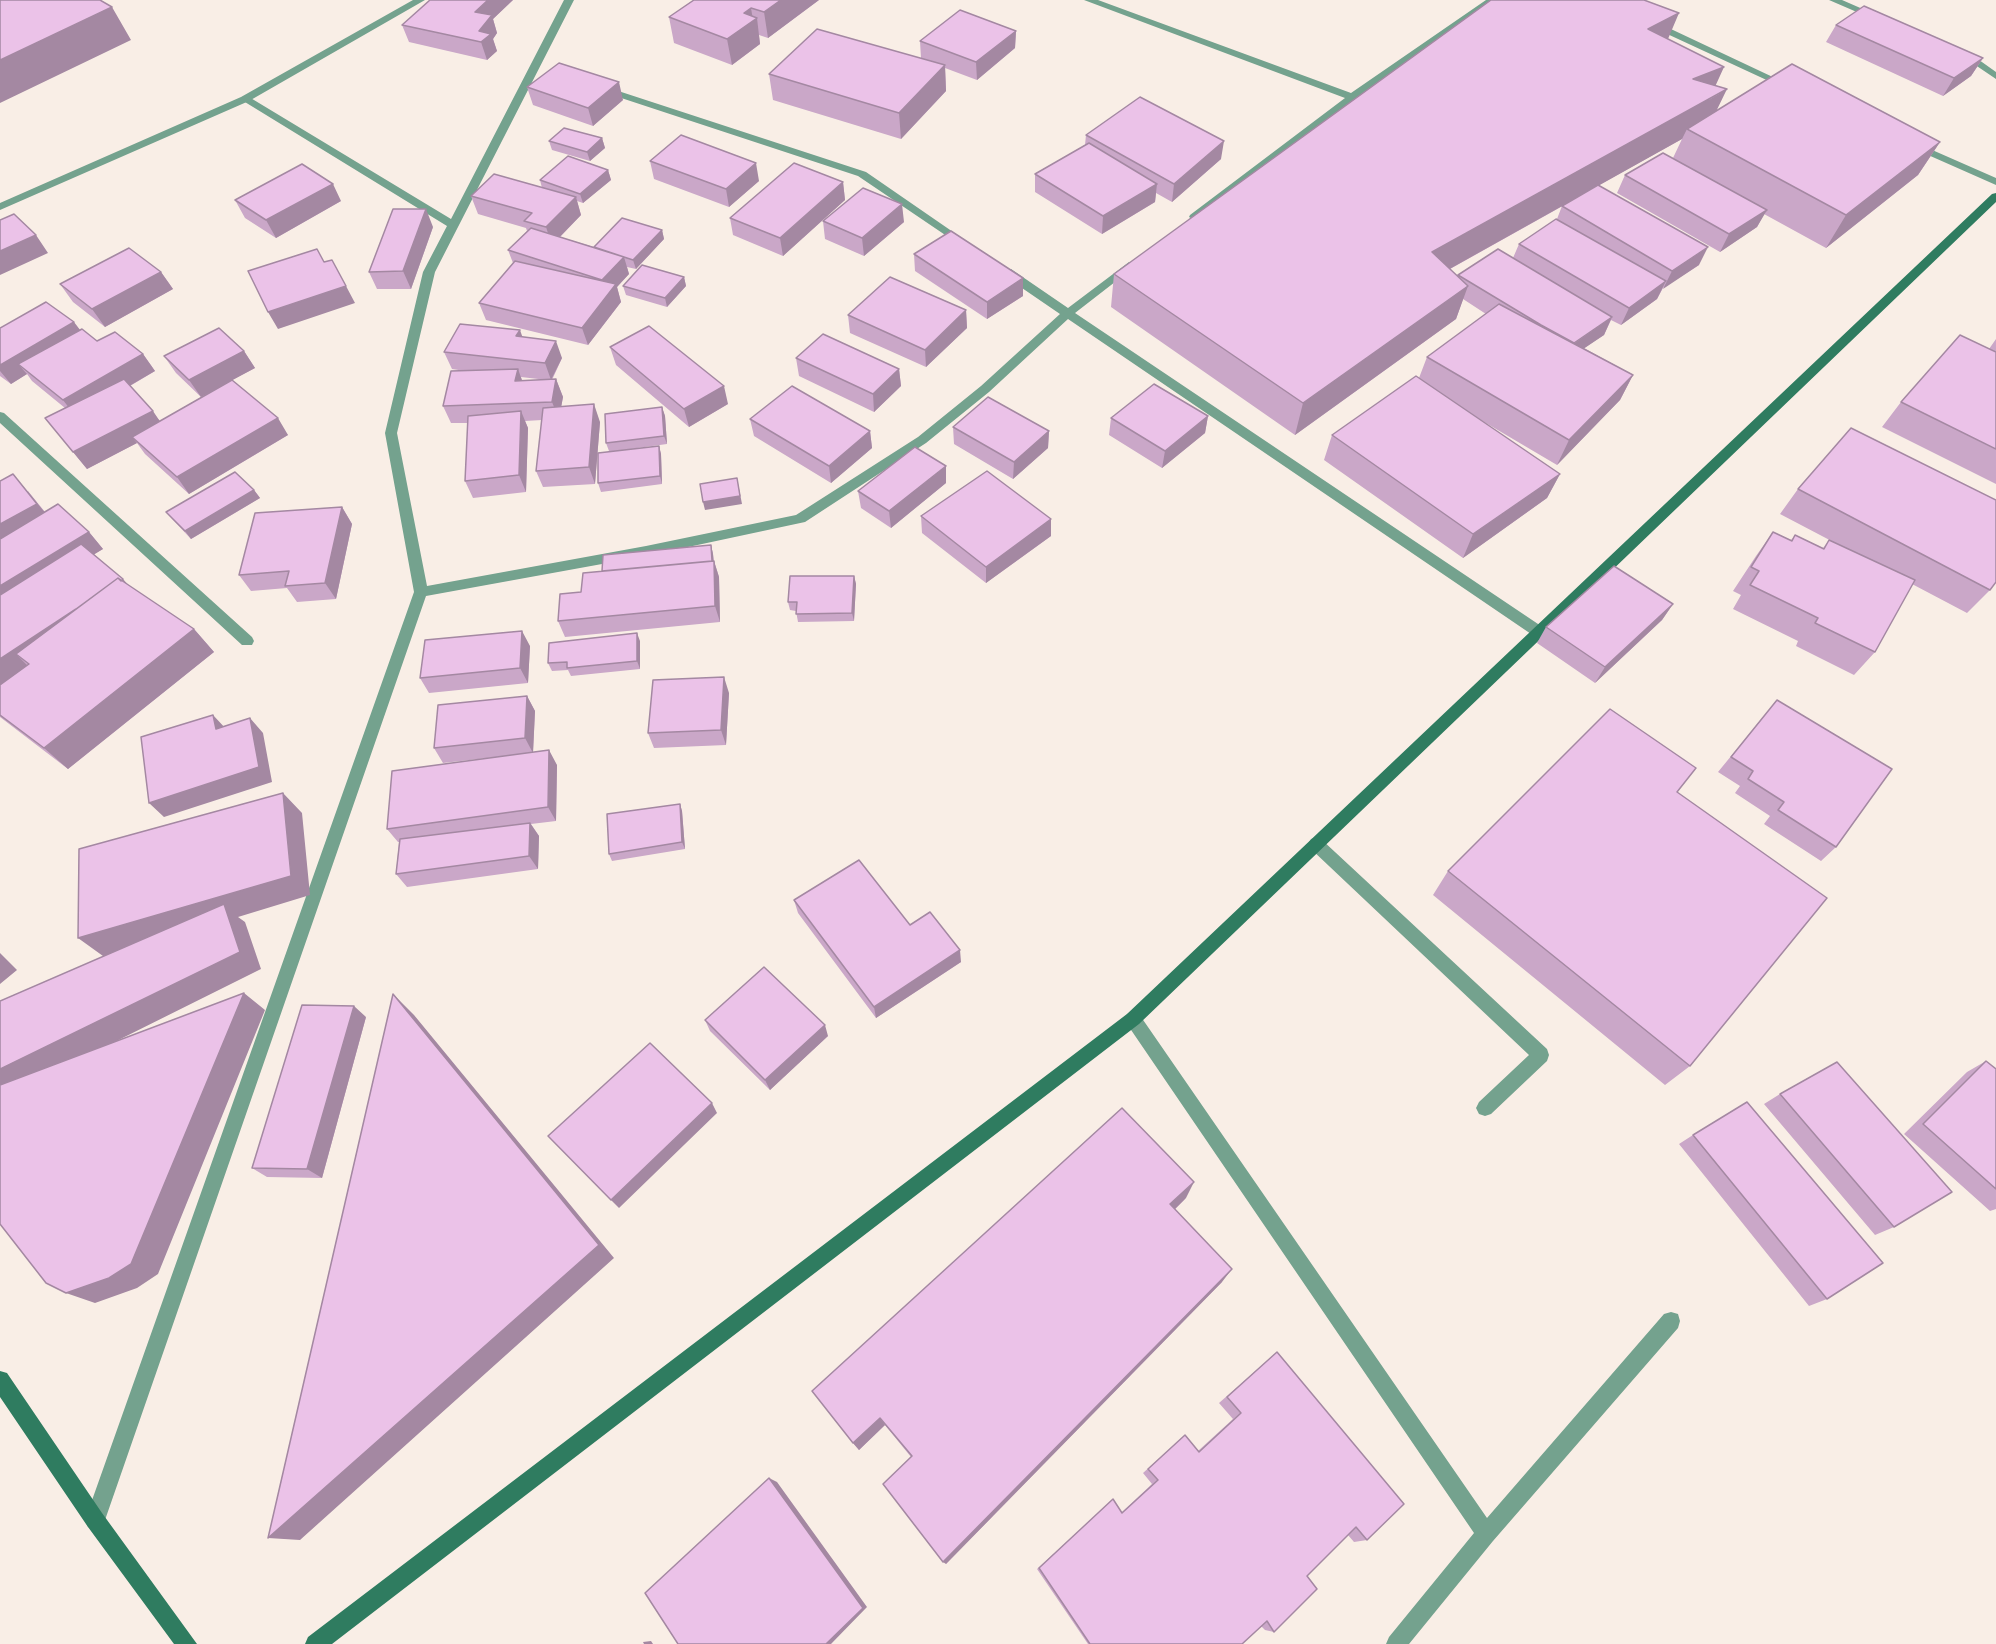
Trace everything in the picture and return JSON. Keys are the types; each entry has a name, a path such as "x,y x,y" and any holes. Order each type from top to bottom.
{"main road":[{"path":"315,1644 1133,1019 1996,196"},
{"path":"0,1380 95,1520 187,1644"}],"street":[{"path":"0,207 245,99 420,0"},
{"path":"95,1520 421,592 391,433 429,272 541,68 569,0"},
{"path":"1089,0 1352,97"},
{"path":"1181,226 1352,97 1492,0"},
{"path":"1834,0 1886,21"},
{"path":"1643,20 1803,94"},
{"path":"1948,46 1958,50 1996,76"},
{"path":"591,85 862,174 979,253"},
{"path":"245,99 453,225"},
{"path":"1900,138 1996,182"},
{"path":"421,592 646,551 800,519 922,440 985,389 1068,313 1134,262"},
{"path":"999,266 1539,632"},
{"path":"0,416 247,641"},
{"path":"1316,844 1541,1055 1485,1108"},
{"path":"1133,1019 1486,1534"},
{"path":"1396,1644 1486,1534 1671,1321"}],"building":[{"path":"0,0 100,0 112,7 0,60"},
{"path":"430,0 488,0 475,12 492,15 479,31 491,34 481,42 402,25"},
{"path":"694,0 781,0 764,12 751,8 744,13 757,18 727,39 669,17"},
{"path":"1491,0 1644,0 1679,13 1648,29 1724,67 1693,79 1727,89 1432,252 1468,286 1303,403 1114,274"},
{"path":"1864,6 1983,58 1954,78 1836,25"},
{"path":"960,10 1016,31 976,62 920,41"},
{"path":"817,29 945,65 899,113 769,74"},
{"path":"559,63 619,82 588,108 527,87"},
{"path":"1792,64 1940,142 1846,215 1687,129"},
{"path":"1140,97 1224,141 1174,184 1086,135"},
{"path":"564,128 602,138 587,152 549,141"},
{"path":"681,135 756,163 726,189 650,161"},
{"path":"1089,143 1157,184 1103,216 1035,174"},
{"path":"1663,153 1767,210 1729,234 1625,175"},
{"path":"568,156 608,170 580,194 540,180"},
{"path":"794,163 843,182 780,238 730,218"},
{"path":"302,164 333,184 266,220 235,200"},
{"path":"494,174 576,197 546,227 524,221 532,213 471,196"},
{"path":"1598,185 1708,247 1672,271 1562,206"},
{"path":"863,188 902,204 862,238 823,221"},
{"path":"393,209 426,209 403,271 369,272"},
{"path":"14,214 36,235 0,251 0,220"},
{"path":"622,218 662,230 633,260 594,247"},
{"path":"1556,219 1666,281 1629,308 1519,244"},
{"path":"531,228 624,257 602,280 508,250"},
{"path":"951,231 1023,278 987,302 914,254"},
{"path":"129,248 161,272 92,309 60,284"},
{"path":"317,249 324,262 332,260 346,286 268,312 248,271"},
{"path":"1498,249 1612,317 1574,343 1458,275"},
{"path":"515,261 616,284 582,328 479,303"},
{"path":"642,265 684,277 665,298 623,286"},
{"path":"890,277 966,310 925,350 848,315"},
{"path":"46,302 74,322 0,365 0,328"},
{"path":"1499,304 1633,375 1569,440 1427,357"},
{"path":"460,324 520,330 516,336 556,341 545,363 444,352"},
{"path":"649,326 724,386 684,409 610,347"},
{"path":"219,328 244,351 189,380 164,356"},
{"path":"82,329 97,341 115,332 143,354 63,400 18,364"},
{"path":"823,334 899,369 873,394 796,358"},
{"path":"1960,335 1996,352 1996,449 1901,402"},
{"path":"518,369 515,381 556,379 552,402 443,406 451,371"},
{"path":"1416,376 1560,474 1473,534 1332,435"},
{"path":"124,379 153,411 73,452 45,418"},
{"path":"232,380 278,418 177,477 132,437"},
{"path":"1154,384 1208,416 1165,451 1111,418"},
{"path":"792,386 870,431 829,466 750,419"},
{"path":"988,397 1049,431 1014,462 953,427"},
{"path":"594,404 589,467 536,471 543,408"},
{"path":"662,407 664,436 606,443 605,414"},
{"path":"521,411 519,475 465,481 468,416"},
{"path":"1851,428 1996,500 1996,582 1990,590 1798,489"},
{"path":"659,446 660,476 598,483 598,453"},
{"path":"915,447 946,466 889,511 858,491"},
{"path":"987,471 1051,519 986,567 921,516"},
{"path":"235,472 254,490 185,531 166,512"},
{"path":"13,474 37,504 0,524 0,481"},
{"path":"737,478 740,496 703,502 700,484"},
{"path":"58,504 89,532 0,586 0,539"},
{"path":"342,507 325,583 285,586 289,571 239,575 255,513"},
{"path":"1773,532 1792,541 1795,535 1824,549 1829,540 1915,580 1875,652 1815,623 1818,618 1750,585 1759,571 1751,567"},
{"path":"81,544 123,579 121,581 118,578 0,659 0,595"},
{"path":"711,545 712,561 602,571 603,555"},
{"path":"714,561 715,606 558,621 560,594 581,592 583,573"},
{"path":"1614,566 1673,604 1605,667 1546,627"},
{"path":"790,576 854,576 852,613 796,614 797,602 788,602"},
{"path":"118,578 194,629 44,748 0,715 0,685 29,664 16,654"},
{"path":"522,631 520,668 420,678 425,640"},
{"path":"637,633 637,661 567,668 567,662 548,663 549,643"},
{"path":"724,677 721,730 648,733 653,680"},
{"path":"527,696 525,738 434,748 438,705"},
{"path":"1777,700 1892,769 1836,847 1778,810 1784,802 1748,779 1753,771 1731,757"},
{"path":"1610,709 1696,768 1677,792 1827,898 1690,1066 1448,871"},
{"path":"213,715 216,729 250,718 259,767 149,803 141,737"},
{"path":"549,750 548,807 387,829 392,771"},
{"path":"283,793 291,876 78,938 79,849"},
{"path":"680,804 682,842 609,854 607,814"},
{"path":"530,823 529,856 396,874 400,839"},
{"path":"859,860 910,925 930,912 960,950 874,1007 794,900"},
{"path":"224,904 240,952 0,1069 0,1001"},
{"path":"764,967 825,1025 765,1080 705,1020"},
{"path":"244,993 131,1264 109,1278 66,1293 46,1283 0,1224 0,1085"},
{"path":"393,994 599,1245 268,1538"},
{"path":"302,1005 354,1006 307,1169 252,1168"},
{"path":"650,1043 712,1103 611,1200 548,1136"},
{"path":"1986,1061 1996,1069 1996,1189 1923,1124"},
{"path":"1837,1062 1952,1192 1894,1227 1780,1094"},
{"path":"1747,1102 1883,1263 1827,1299 1693,1135"},
{"path":"1122,1108 1194,1182 1170,1204 1232,1269 943,1562 883,1484 912,1456 880,1418 853,1443 812,1391"},
{"path":"1277,1352 1404,1504 1367,1540 1356,1527 1307,1576 1317,1589 1274,1632 1267,1621 1242,1644 1090,1644 1039,1568 1113,1499 1122,1513 1158,1480 1148,1469 1185,1435 1199,1452 1241,1413 1227,1397"},
{"path":"769,1478 863,1608 826,1644 678,1644 645,1593"}]}
